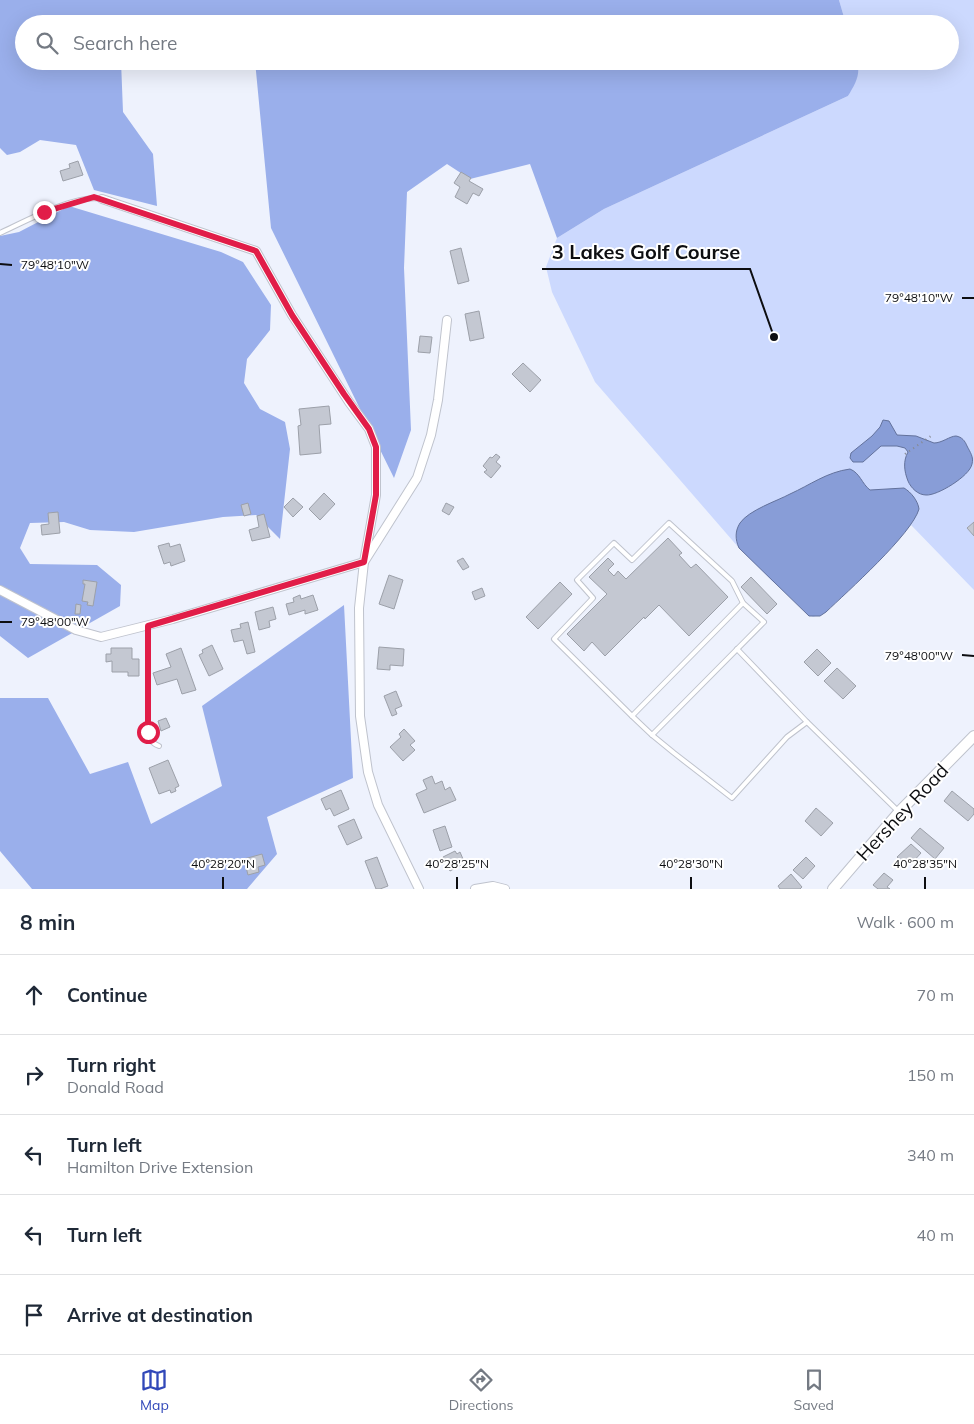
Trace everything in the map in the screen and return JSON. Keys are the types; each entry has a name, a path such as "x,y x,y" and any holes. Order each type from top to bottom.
{"street":[{"path":"102,199 256,251 292,315 369,429 376,447 376,495 364,562 359,608 360,716 368,772 378,805 419,889"},
{"path":"0,590 76,630 101,637 148,626 364,562 417,478 431,435 438,400 447,320"},
{"name":"Hershey Road","path":"833,889 899,812 974,736"},
{"path":"475,889 494,886 505,889"}],"lane":[{"path":"0,233 44,212 90,197 102,199"},
{"path":"652,735 764,622 744,603 732,581 670,523 632,560 614,543 576,580 593,598 554,639 652,735 732,798 787,737 807,722"},
{"path":"632,716 744,603"},
{"path":"148,626 148,732 150,740 159,746"},
{"path":"737,649 807,722 899,812"}],"path":[{"path":"905,454 931,436"}],"shaded area":[{"path":"0,0 839,0 843,15 15,15 15,70 121,70 123,112 153,154 157,206 94,190 76,145 40,140 20,152 7,155 0,148"},
{"path":"839,0 974,0 974,590 911,525 826,612 813,617 772,581 739,548 595,382 552,292 546,267 557,238 604,209 848,96 858,70 959,70 959,15 843,15"},
{"path":"256,70 858,70 855,83 848,96 604,209 557,238 530,164 470,179 447,164 407,192 404,268 411,430 394,478 271,228"},
{"path":"69,206 221,252 243,262 271,305 270,330 247,359 244,383 260,409 285,422 290,449 280,539 256,515 223,517 134,532 90,530 64,522 30,523 20,548 30,564 97,565 121,585 120,606 28,658 0,636 0,236 19,232"},
{"path":"883,420 889,421 897,435 916,436 934,443 954,436 960,437 965,442 972,457 970,469 952,484 938,492 926,495 915,491 908,481 905,459 908,452 905,448 881,446 863,462 853,462 850,458 851,453 872,436"},
{"path":"850,469 856,473 870,490 904,488 914,497 919,509 914,520 904,533 863,577 826,612 820,616 809,616 739,548 736,532 744,518 756,510 826,476"},
{"path":"344,605 353,778 267,817 277,854 247,889 32,889 0,851 0,698 48,698 90,774 128,762 151,824 222,786 202,706"}],"building":[{"path":"78,161 83,175 63,181 60,171 70,168 69,164"},
{"path":"461,172 471,178 469,181 483,189 479,196 473,193 467,204 455,197 460,187 454,183"},
{"path":"461,248 469,281 458,284 450,251"},
{"path":"479,311 484,338 470,341 465,314"},
{"path":"420,336 432,337 430,353 418,352"},
{"path":"523,363 541,380 530,392 512,374"},
{"path":"329,406 331,424 319,425 321,453 300,455 298,426 301,425 299,409"},
{"path":"496,454 500,457 496,462 501,466 491,478 484,472 487,470 483,466 490,457 492,458"},
{"path":"324,493 335,504 320,520 309,509"},
{"path":"293,498 303,507 293,517 284,507"},
{"path":"248,503 251,514 244,516 241,505"},
{"path":"446,503 454,507 449,515 442,511"},
{"path":"58,512 60,533 42,535 41,525 49,524 48,513"},
{"path":"264,514 270,537 252,541 249,530 259,527 257,516"},
{"path":"974,522 974,536 967,528"},
{"path":"668,538 682,553 679,555 691,568 696,564 728,597 689,636 659,605 645,619 644,617 605,656 592,642 584,651 567,634 607,594 589,577 608,558 614,564 608,570 614,576 618,571 626,579"},
{"path":"169,543 170,547 180,544 185,561 171,566 170,562 164,564 158,546"},
{"path":"463,558 469,567 463,570 457,561"},
{"path":"389,575 403,580 394,609 379,604"},
{"path":"751,577 777,604 767,614 741,587"},
{"path":"83,580 97,582 93,606 87,605 88,602 82,601 85,584 83,584"},
{"path":"560,582 572,594 538,629 526,617"},
{"path":"482,588 485,596 475,600 472,592"},
{"path":"300,595 301,599 313,595 318,610 305,614 305,610 289,615 286,604 294,602 293,598"},
{"path":"76,604 81,605 80,614 75,614"},
{"path":"273,607 276,619 269,621 270,627 259,630 255,612"},
{"path":"248,622 255,652 247,654 243,640 234,642 231,630 241,628 240,624"},
{"path":"212,645 223,669 209,676 199,655 203,653 202,650"},
{"path":"379,647 404,649 403,666 390,665 390,670 377,669"},
{"path":"111,648 132,648 132,659 139,659 139,676 128,676 128,672 112,672 112,661 106,662 106,654 111,654"},
{"path":"181,648 196,690 182,694 177,679 157,685 153,673 171,667 166,654"},
{"path":"817,649 831,663 818,676 804,662"},
{"path":"837,668 856,686 843,699 824,681"},
{"path":"396,691 402,706 395,709 397,714 392,716 384,696"},
{"path":"166,718 170,727 161,731 158,721"},
{"path":"404,729 415,741 410,745 415,750 403,761 390,747 401,737 399,734"},
{"path":"168,760 179,786 175,788 176,791 171,793 170,790 159,794 149,768"},
{"path":"432,776 435,784 442,781 445,790 450,787 456,800 424,813 416,794 427,789 423,780"},
{"path":"341,790 349,809 334,816 330,808 326,810 321,799"},
{"path":"952,791 974,809 974,814 968,821 944,801"},
{"path":"816,808 833,823 821,836 805,821"},
{"path":"354,819 362,838 347,845 338,826"},
{"path":"445,826 452,847 440,851 433,830"},
{"path":"920,828 944,848 935,859 911,838"},
{"path":"911,844 921,853 912,863 910,861 906,865 897,857"},
{"path":"455,851 457,854 460,852 463,859 459,861 461,865 450,871 443,857"},
{"path":"262,854 265,865 258,867 259,872 248,875 244,859"},
{"path":"377,857 388,886 380,889 376,889 365,861"},
{"path":"806,857 815,866 803,879 793,870"},
{"path":"884,873 893,880 887,887 890,889 878,889 873,885"},
{"path":"791,874 802,887 800,889 780,889 778,886"}],"place":[{"name":"3 Lakes Golf Course","path":"774,337"}],"route":[{"path":"44,212 94,197 256,251 292,315 369,429 376,447 376,495 364,562 148,626 148,732"}]}
